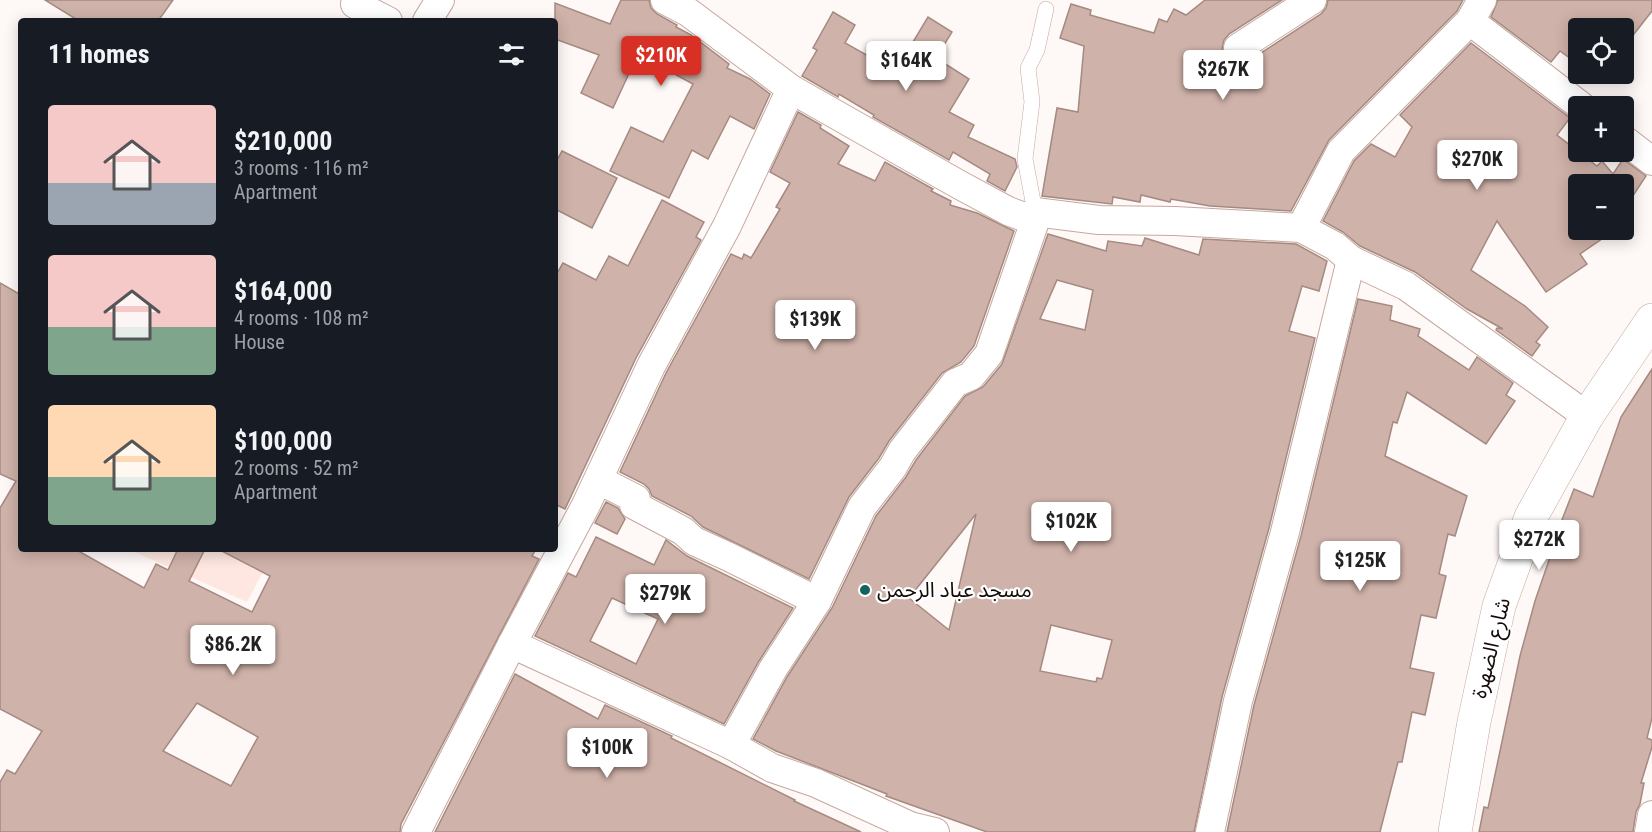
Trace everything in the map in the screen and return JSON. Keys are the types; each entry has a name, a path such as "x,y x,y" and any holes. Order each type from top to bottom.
{"street":[{"path":"429,18 440,0"},
{"path":"665,0 688,12 791,89 1008,211 1035,217 1301,228 1335,246 1351,260 1406,286 1587,416"},
{"path":"1238,48 1312,0"},
{"path":"355,4 382,18"},
{"path":"1301,228 1341,151 1476,10 1570,96"},
{"path":"416,832 598,480 651,366 727,226 791,89"},
{"path":"1634,147 1652,161"},
{"path":"731,745 773,669 817,601 862,507 955,383 971,376 989,354 1035,217"},
{"path":"1210,832 1238,701 1285,532 1351,260"},
{"name":"شارع الضهرة","path":"1455,832 1473,722 1499,606 1531,517 1587,416 1652,320"},
{"path":"598,480 636,499 634,505 683,531 694,542 817,601"},
{"path":"512,644 731,745 772,768 816,783 917,830"},
{"path":"1649,832 1652,815"}],"lane":[{"path":"1035,217 1024,159 1032,102 1028,68 1037,50 1046,9"}],"shaded area":[{"path":"135,552 273,552 247,602"}],"building":[{"path":"45,0 173,0 160,18 74,18"},
{"path":"621,0 649,0 651,8 657,14 677,25 676,27 691,35 729,64 727,68 750,79 770,94 754,129 730,116 708,159 692,150 669,198 610,171 631,127 663,142 693,84 638,54 613,108 581,93 599,55 558,40 555,3 610,24"},
{"path":"1205,0 1282,0 1229,34 1224,40 1222,48 1224,56 1230,62 1238,64 1247,62 1321,14 1328,0 1463,0 1457,11 1329,140 1291,211 1210,206 1171,199 1170,202 1141,195 1140,202 1113,197 1112,204 1042,196 1057,108 1078,112 1084,46 1060,38 1071,4 1091,10 1090,15 1154,33 1159,19 1167,22 1174,9 1186,15"},
{"path":"1498,0 1652,0 1652,11 1634,34 1634,18 1568,18 1568,57 1560,51 1551,62 1491,17"},
{"path":"833,12 855,25 845,43 879,62 891,42 907,52 928,17 952,32 936,58 969,79 949,112 974,125 968,137 1015,159 1017,167 1005,191 987,181 990,174 953,152 949,160 873,117 874,115 839,94 838,97 802,76 817,50 813,48"},
{"path":"1471,43 1568,116 1568,121 1557,135 1568,144 1568,162 1592,162 1597,166 1603,162 1613,174 1568,174 1568,240 1600,240 1580,254 1587,264 1546,292 1497,221 1471,270 1525,306 1548,327 1536,342 1540,345 1532,356 1496,330 1497,328 1503,329 1467,309 1415,272 1360,246 1343,232 1323,221 1354,161 1371,144 1395,157 1412,127 1400,115"},
{"path":"798,112 821,125 820,128 849,146 838,164 875,181 885,162 933,189 931,191 951,201 950,205 977,213 1014,231 974,346 961,362 942,373 849,497 809,579 703,527 691,516 652,496 644,484 620,472 666,373 731,254 742,259 744,254 751,258 780,209 776,207 790,183 770,172"},
{"path":"562,151 617,178 592,228 558,211 558,158"},
{"path":"1621,162 1627,162 1646,176 1634,194 1634,174 1613,174"},
{"path":"662,200 704,222 696,237 701,240 636,358 565,509 558,506 558,272 563,263 596,280 609,256 628,266"},
{"path":"1048,234 1106,251 1108,241 1142,246 1145,238 1199,255 1203,239 1296,244 1327,261 1319,291 1302,286 1289,331 1315,338 1269,528 1222,697 1194,832 987,832 886,796 887,794 776,751 753,739 787,677 832,608 876,516 965,396 983,387 1002,364","holes":["1057,280 1093,290 1085,330 1040,319","976,514 949,630 909,598","1051,625 1112,640 1102,679 1097,678 1096,682 1040,671"]},
{"path":"0,283 18,293 18,552 80,552 144,588 156,564 168,570 177,552 204,552 189,581 252,612 270,576 224,552 534,552 532,556 539,559 401,824 400,832 0,832 0,782 7,770 15,774 42,731 0,709 0,508 16,481 0,474","holes":["197,703 258,737 231,786 163,751"]},
{"path":"1358,299 1392,306 1390,320 1420,329 1418,336 1469,370 1477,357 1513,383 1506,395 1515,401 1486,444 1407,392 1397,423 1393,422 1385,456 1467,496 1455,536 1448,534 1439,574 1446,576 1436,618 1421,615 1410,668 1434,673 1425,715 1412,712 1402,762 1398,762 1380,832 1227,832 1254,705 1301,536"},
{"path":"1652,369 1652,718 1647,738 1652,740 1652,747 1641,783 1644,783 1633,832 1479,832 1484,807 1488,808 1520,656 1558,530 1574,489 1593,497 1621,417"},
{"path":"606,502 618,508 625,519 617,534 595,523"},
{"path":"596,537 654,565 666,540 687,556 793,608 759,661 724,724 535,636 568,573 576,577","holes":["612,598 658,619 636,664 590,641"]},
{"path":"515,674 598,719 605,705 672,736 671,738 794,801 861,832 435,832"}],"place":[{"name":"مسجد عباد الرحمن","path":"865,590"}]}
